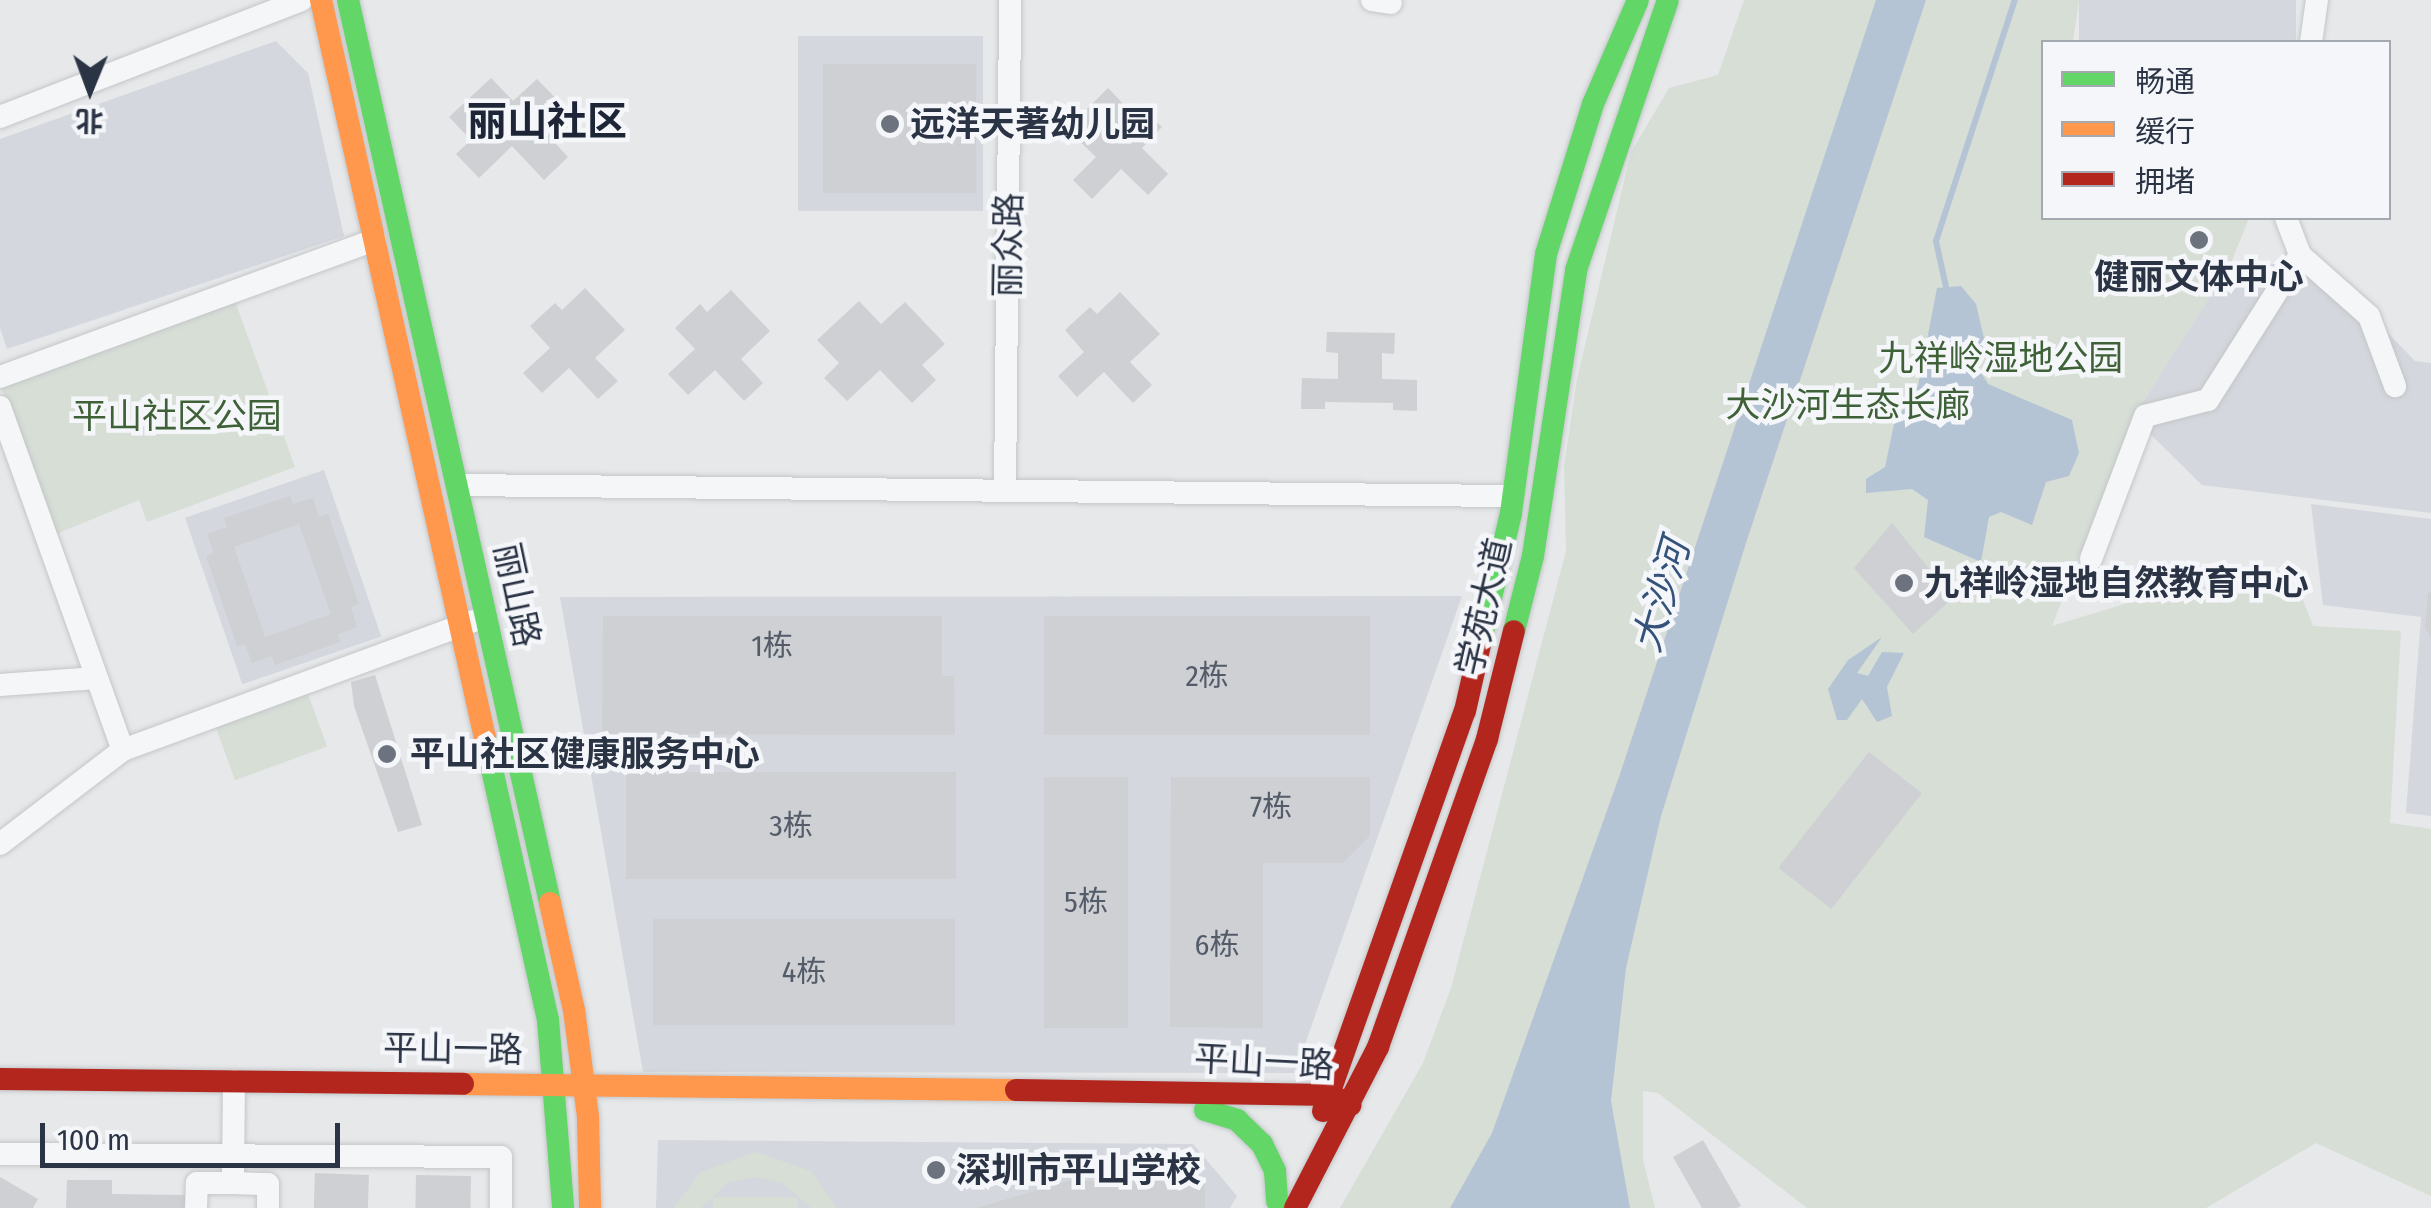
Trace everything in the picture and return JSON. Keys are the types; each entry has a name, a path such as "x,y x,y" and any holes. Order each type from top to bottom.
{"street":[{"path":"0,117 301,0"},
{"name":"丽山路","path":"321,0 461,626 558,1094 563,1208"},
{"name":"丽山路","path":"348,0 486,616 586,1094 590,1208"},
{"name":"丽众路","path":"1005,491 1010,0"},
{"name":"学苑大道","path":"1335,1103 1465,711 1513,496 1546,254 1594,104 1638,0"},
{"name":"学苑大道","path":"1282,1206 1335,1103 1441,876 1500,698 1541,517 1576,270 1668,0"},
{"path":"2310,40 2317,0"},
{"path":"2287,220 2300,255 2369,316 2394,386"},
{"path":"0,377 374,240"},
{"path":"2091,559 2145,416 2208,400 2300,255"},
{"path":"0,407 123,750"},
{"path":"457,485 1513,496"},
{"path":"0,844 123,750 486,616"},
{"path":"0,684 97,678"},
{"name":"平山一路","path":"0,1079 234,1091"},
{"path":"232,1183 234,1091"},
{"name":"平山一路","path":"0,1098 234,1091 1335,1103"},
{"name":"平山一路","path":"586,1094 1205,1110 1335,1103"},
{"path":"1205,1110 1237,1120 1262,1144 1275,1171 1282,1206"},
{"path":"0,1154 502,1157 501,1208"},
{"path":"196,1208 196,1183 268,1184 268,1208"}],"shaded area":[{"path":"2079,0 2296,0 2296,40 2079,40"},
{"name":"远洋天著幼儿园","path":"798,36 983,36 983,211 798,211"},
{"path":"276,41 308,73 344,236 7,349 0,328 0,139"},
{"path":"2231,263 2322,265 2415,361 2431,363 2431,513 2202,485 2133,417"},
{"path":"324,470 381,636 242,684 185,518"},
{"path":"2311,504 2431,519 2431,816 2406,813 2421,617 2323,605"},
{"path":"1462,596 1295,1073 643,1072 560,597"},
{"name":"深圳市平山学校","path":"658,1140 1193,1144 1237,1196 1230,1208 656,1208"}],"green space":[{"name":"大沙河生态长廊","path":"1744,0 2079,0 2073,40 2041,40 2041,220 2248,220 2231,263 2133,417 2052,626 2131,602 2291,569 2313,626 2401,631 2390,823 2431,829 2431,1196 2316,1143 2206,1208 1807,1208 1658,1093 1643,1091 1643,1160 1655,1208 1340,1208 1423,1063 1451,988 1566,551 1564,467 1577,379 1631,152 1669,88 1718,75"},
{"name":"平山社区公园","path":"235,301 295,467 147,522 139,500 56,534 1,387"},
{"path":"308,694 327,747 235,780 216,728"},
{"path":"756,1152 811,1171 837,1208 811,1208 783,1183 755,1177 728,1183 701,1208 674,1208 700,1172"},
{"path":"713,1197 798,1197 798,1208 713,1208"}],"water":[{"path":"1876,0 1926,0 1746,543 1661,816 1626,968 1611,1101 1630,1208 1450,1208 1492,1133 1620,774"},
{"path":"1961,286 1976,304 1984,338 1979,369 1988,384 2072,420 2079,453 2069,476 2046,482 2032,525 2001,512 1989,517 1981,562 1924,537 1928,500 1912,489 1866,493 1866,479 1885,467 1894,424 1918,386 1937,288"},
{"path":"1882,637 1857,673 1868,676 1882,652 1904,653 1887,687 1892,716 1877,722 1862,699 1847,720 1837,720 1828,689 1848,660"}],"building":[{"name":"远洋天著幼儿园","path":"823,64 976,64 976,193 823,193"},
{"path":"491,78 513,101 537,79 577,120 554,142 568,157 544,180 512,146 479,178 456,154 471,140 449,117"},
{"path":"1108,88 1130,111 1137,103 1162,127 1142,148 1168,174 1148,195 1121,169 1092,199 1073,180 1096,157 1067,129"},
{"path":"585,288 625,330 595,358 618,381 598,399 569,368 542,393 523,373 550,348 530,326 555,303 562,310"},
{"path":"731,290 770,331 741,359 763,383 744,401 715,370 688,395 668,374 695,349 675,328 700,304 707,312"},
{"path":"1120,292 1160,334 1130,362 1152,385 1133,403 1104,372 1077,397 1058,376 1084,352 1065,330 1090,307 1097,314"},
{"path":"859,301 881,324 905,302 945,344 922,365 936,380 912,403 880,370 847,401 824,378 839,363 817,340"},
{"path":"1327,332 1395,333 1394,354 1382,353 1382,379 1417,380 1417,411 1393,410 1393,403 1325,402 1325,409 1301,409 1302,378 1338,379 1338,353 1326,352"},
{"path":"290,496 293,504 313,498 319,517 328,514 359,604 351,607 357,627 338,634 340,642 275,665 272,656 252,663 245,644 237,646 206,556 214,553 207,534 227,527 224,518","holes":["299,524 331,614 265,637 234,547"]},
{"name":"九祥岭湿地自然教育中心","path":"1892,523 1953,598 1913,634 1854,568"},
{"path":"2431,593 2431,637 2425,628"},
{"path":"603,616 942,616 942,676 954,676 955,735 602,734"},
{"path":"1044,616 1370,616 1370,735 1044,735"},
{"name":"平山社区健康服务中心","path":"375,675 422,825 398,832 354,706 351,682"},
{"path":"1869,752 1922,793 1831,909 1778,868"},
{"path":"626,772 956,772 956,879 626,879"},
{"path":"1044,777 1128,777 1128,1028 1044,1028"},
{"path":"1171,777 1370,777 1370,836 1343,863 1263,863 1263,1028 1170,1027"},
{"path":"653,919 955,919 955,1025 653,1025"},
{"path":"1703,1140 1741,1206 1702,1208 1673,1157"},
{"path":"315,1173 369,1175 368,1208 314,1208"},
{"path":"416,1175 471,1176 470,1208 415,1208"},
{"path":"0,1177 38,1199 33,1208 0,1208"},
{"path":"67,1180 112,1180 112,1194 187,1195 187,1208 66,1208"},
{"path":"1068,1181 1205,1181 1205,1208 977,1208"}],"waterway":[{"path":"1946,287 1936,241 2015,0"}],"traffic: fast":[{"path":"348,0 550,903"},
{"path":"1482,636 1511,513 1546,254 1593,104 1638,0"},
{"path":"1514,631 1533,556 1576,270 1668,0"},
{"path":"485,738 548,1020 563,1208"},
{"path":"1205,1110 1237,1120 1262,1144 1275,1171 1277,1201"}],"traffic: slow":[{"path":"321,0 485,738"},
{"path":"550,903 574,1010 588,1117 590,1208"},
{"path":"463,1084 1016,1090"}],"traffic: jam":[{"path":"1295,1208 1378,1047 1487,739 1514,631"},
{"path":"1323,1111 1465,711 1482,636"},
{"path":"0,1079 463,1084"},
{"path":"1016,1090 1331,1095 1351,1105"}],"place":[{"name":"远洋天著幼儿园","path":"890,124"},
{"name":"健丽文体中心","path":"2199,240"},
{"name":"九祥岭湿地自然教育中心","path":"1904,583"},
{"name":"平山社区健康服务中心","path":"387,754"},
{"name":"深圳市平山学校","path":"936,1170"}],"district":[{"name":"丽山社区","path":"547,122"}],"park label":[{"name":"九祥岭湿地公园","path":"2001,358"}],"water label":[{"name":"大沙河","path":"1662,596"}]}
